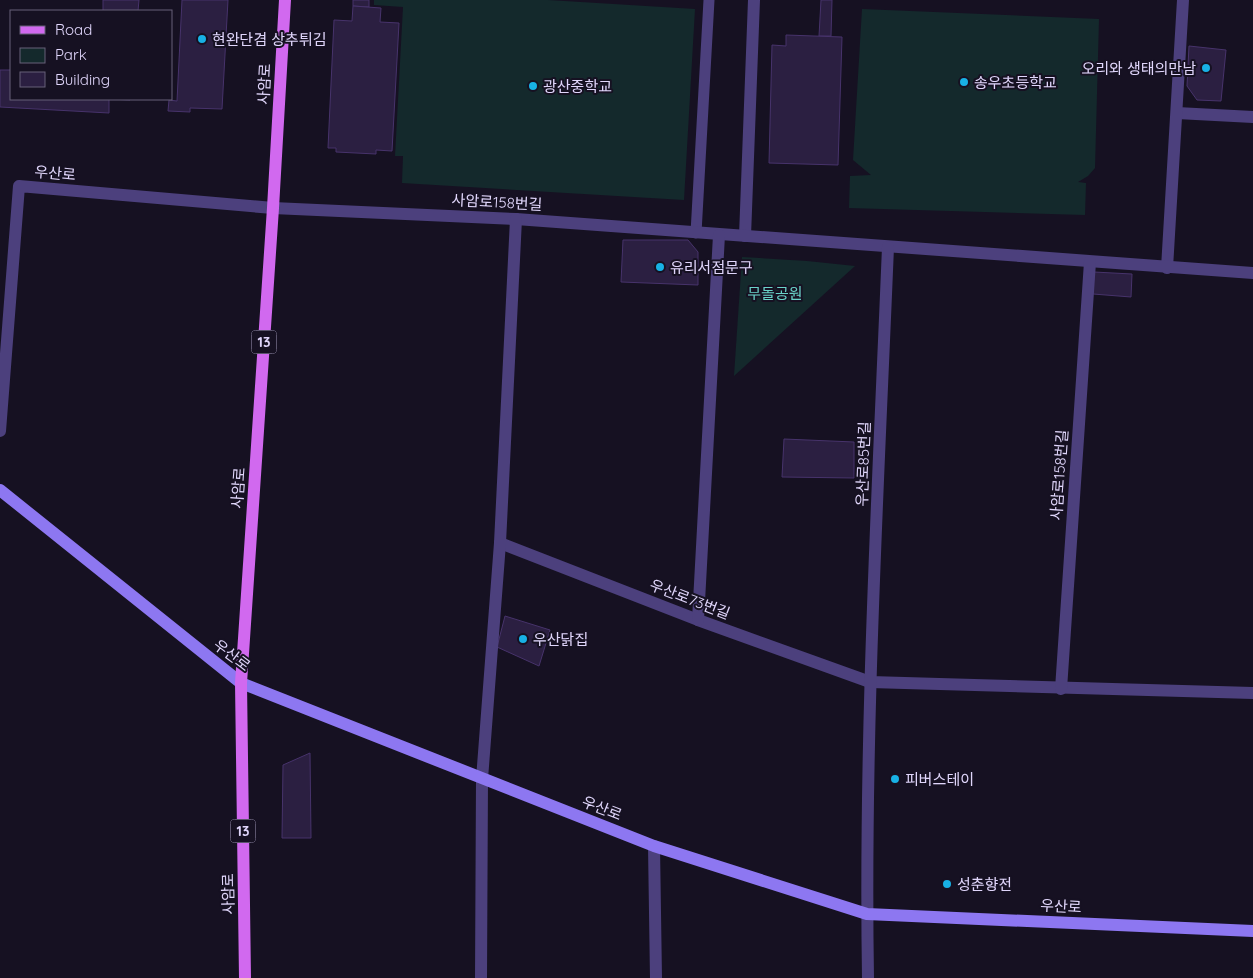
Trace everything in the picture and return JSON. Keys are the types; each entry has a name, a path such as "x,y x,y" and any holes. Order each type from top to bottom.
{"main road":[{"name":"사암로","path":"246,978 241,683 285,0"}],"street":[{"path":"745,236 754,0"},
{"path":"1167,268 1183,0"},
{"path":"1177,113 1253,117"},
{"name":"우산로","path":"0,431 19,186 273,208"},
{"name":"사암로158번길","path":"273,208 516,219 1253,273"},
{"path":"481,978 482,779 500,543 516,219"},
{"path":"698,620 718,235"},
{"name":"우산로85번길","path":"867,914 870,682 888,247"},
{"name":"사암로158번길","path":"1061,689 1090,262"},
{"name":"우산로","path":"0,490 241,683 654,846 867,914 1253,931"},
{"name":"우산로73번길","path":"500,543 698,620 870,682"},
{"path":"870,682 1253,694"},
{"path":"654,846 656,978"},
{"path":"867,914 868,978"}],"lane":[{"path":"696,233 709,0"}],"green space":[{"name":"광산중학교","path":"374,0 548,0 695,9 684,200 402,183 403,156 395,156 403,7 374,5"},
{"path":"862,9 1099,19 1095,168 1088,176 1078,182 1086,183 1085,215 849,208 850,176 871,175 853,160"},
{"name":"무돌공원","path":"742,257 855,266 734,376"}],"building":[{"path":"103,0 139,0 138,10 103,10"},
{"path":"182,0 228,0 222,109 190,108 190,112 168,111 169,100 177,101"},
{"path":"353,0 369,0 369,7 353,6"},
{"path":"821,0 832,0 831,36 819,36"},
{"path":"353,6 381,8 380,22 399,23 392,151 376,150 376,154 336,152 336,148 328,148 334,20 352,21"},
{"path":"786,35 842,37 838,165 769,163 772,45 786,46"},
{"name":"오리와 생태의만남","path":"1189,46 1226,50 1221,101 1197,100 1187,86"},
{"path":"0,70 10,70 10,100 109,100 109,113 0,107"},
{"name":"유리서점문구","path":"623,240 688,240 698,252 698,285 621,282"},
{"path":"1094,272 1132,274 1131,297 1093,294"},
{"path":"784,439 854,442 854,478 782,477"},
{"name":"우산닭집","path":"505,616 550,630 539,666 497,647"},
{"path":"310,753 311,838 282,838 283,765"}],"place":[{"name":"현완단겸 상추튀김","path":"202,39"},
{"name":"오리와 생태의만남","path":"1206,68"},
{"name":"송우초등학교","path":"964,82"},
{"name":"광산중학교","path":"533,86"},
{"name":"유리서점문구","path":"660,267"},
{"name":"우산닭집","path":"523,639"},
{"name":"피버스테이","path":"895,779"},
{"name":"성춘향전","path":"947,884"}]}
